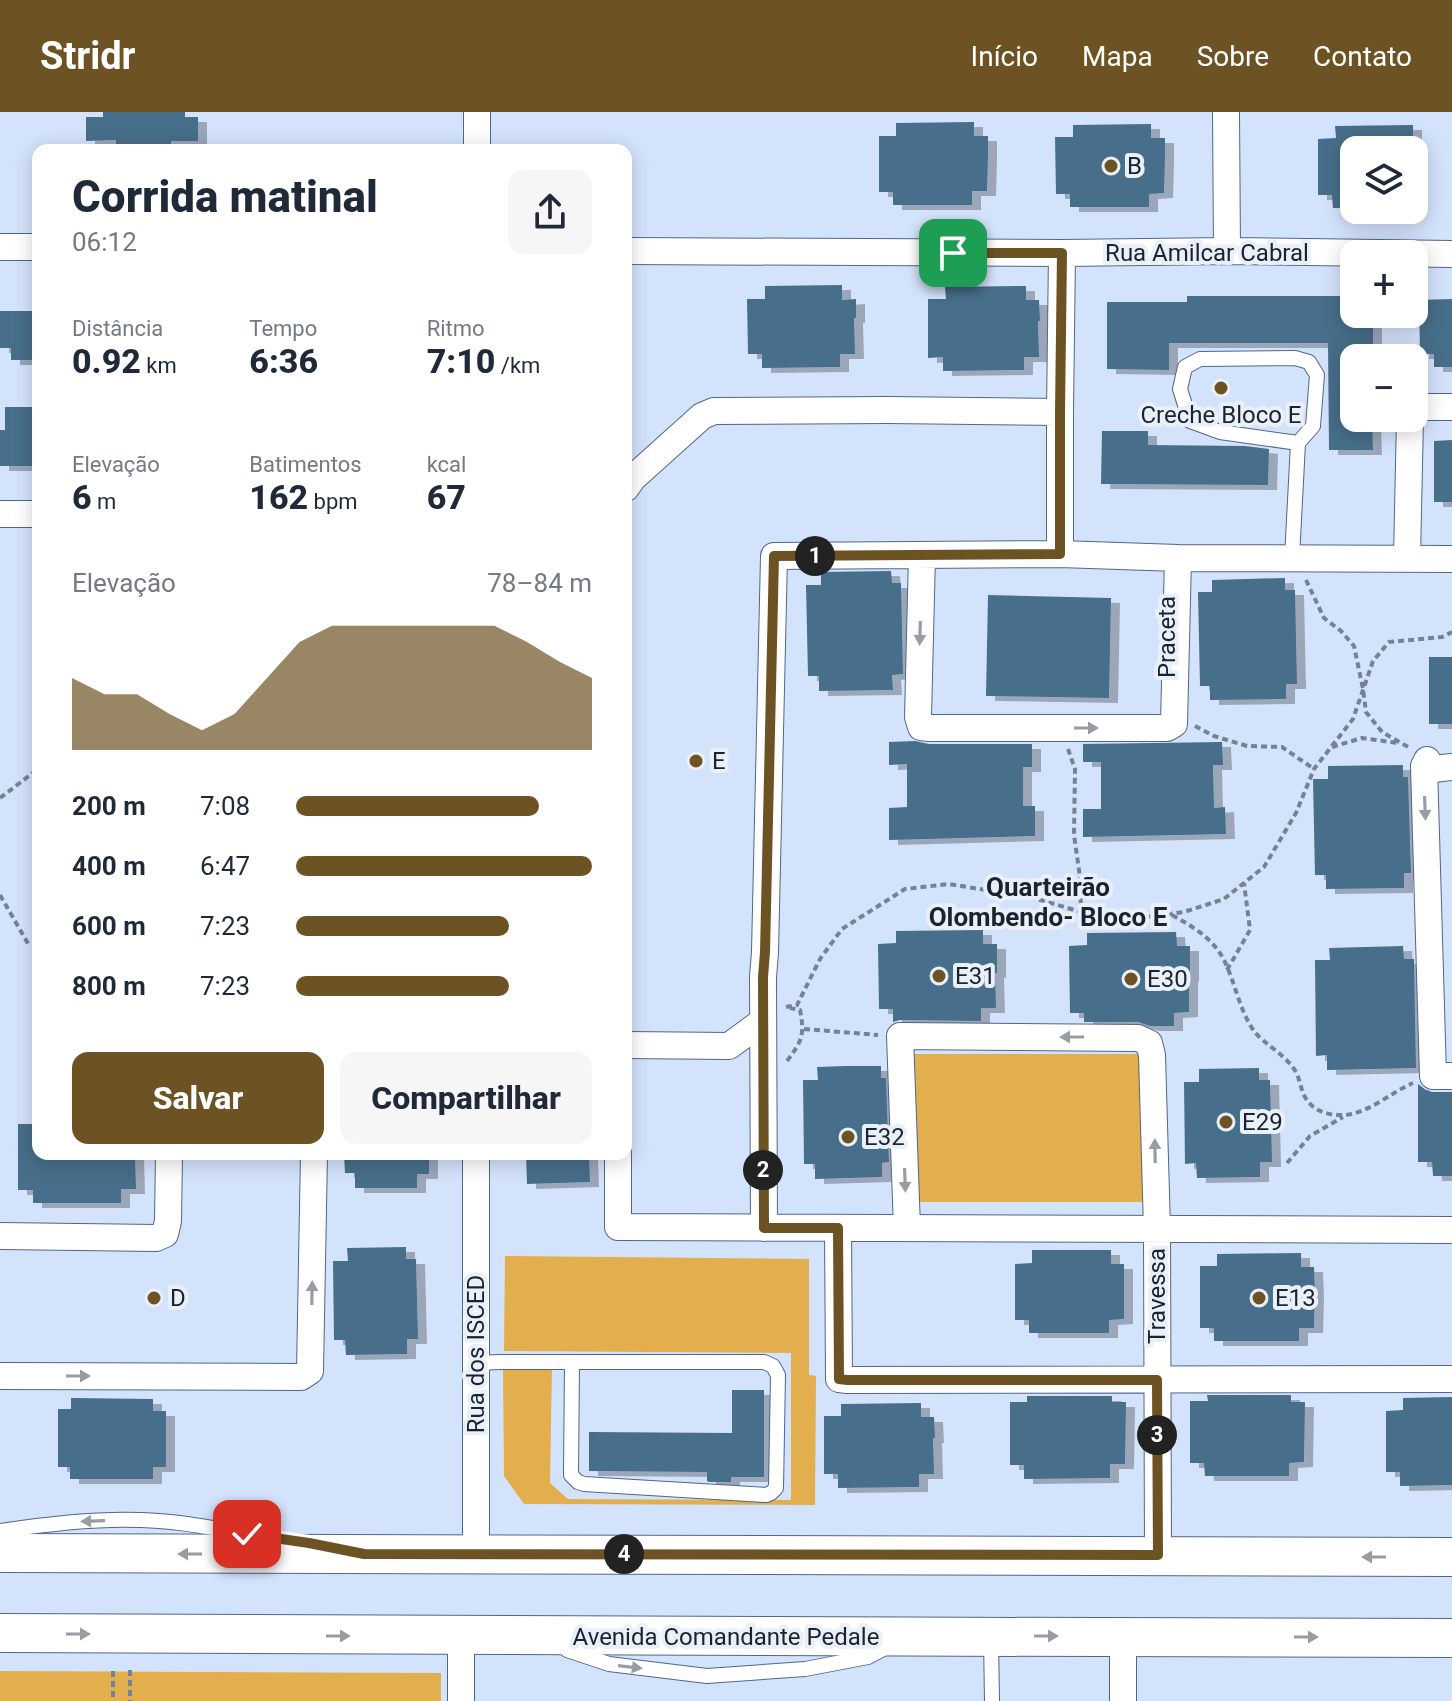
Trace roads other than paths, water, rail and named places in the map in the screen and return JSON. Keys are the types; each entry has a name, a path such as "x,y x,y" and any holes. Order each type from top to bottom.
{"street":[{"path":"477,112 477,144"},
{"path":"1226,112 1227,251"},
{"path":"0,247 32,247"},
{"name":"Rua Amilcar Cabral","path":"632,251 1452,254"},
{"path":"1060,554 1062,253"},
{"path":"1428,407 1452,407"},
{"path":"632,479 702,416 714,411 1060,412"},
{"path":"1407,558 1408,432"},
{"path":"0,514 32,514"},
{"path":"764,1228 762,1068 774,556 1060,554 1178,558 1299,567 1407,558 1452,559"},
{"path":"922,555 918,717 921,727 929,728 1167,728 1174,724 1178,558"},
{"path":"1442,1076 1424,766 1427,760 1433,769 1452,767"},
{"path":"729,1046 763,1021"},
{"name":"Travessa","path":"907,1228 900,1036 1138,1038 1149,1043 1152,1055 1157,1229 1158,1555"},
{"path":"632,1045 729,1046 762,1068"},
{"path":"0,1236 156,1238 165,1234 169,1160"},
{"path":"0,1376 301,1377 310,1371 314,1160"},
{"name":"Rua dos ISCED","path":"476,1160 476,1554"},
{"path":"618,1160 618,1227 1452,1230"},
{"path":"838,1228 839,1379 1452,1379"},
{"path":"0,1553 1452,1557"},
{"name":"Avenida Comandante Pedale","path":"0,1633 461,1637 1452,1638"},
{"path":"461,1637 461,1701"},
{"path":"1123,1637 1123,1701"}],"lane":[{"path":"1298,443 1220,432 1190,421 1180,389 1185,367 1200,359 1295,358 1309,362 1317,375 1313,426 1298,443 1299,567"},
{"path":"476,1363 572,1362 764,1362 773,1366 778,1375 776,1488 766,1495 578,1482 571,1475 572,1362"},
{"path":"0,1531 83,1521 140,1520 196,1524 364,1554"},
{"path":"991,1636 992,1701"}],"place":[{"name":"B","path":"1111,166"},
{"name":"Creche Bloco E","path":"1221,388"},
{"name":"E","path":"696,761"},
{"name":"E31","path":"939,976"},
{"name":"E30","path":"1131,979"},
{"name":"E29","path":"1226,1122"},
{"name":"E32","path":"848,1137"},
{"name":"D","path":"154,1298"},
{"name":"E13","path":"1259,1298"}],"district":[{"name":"Quarteirão Olombendo- Bloco E","path":"1048,902"}]}
